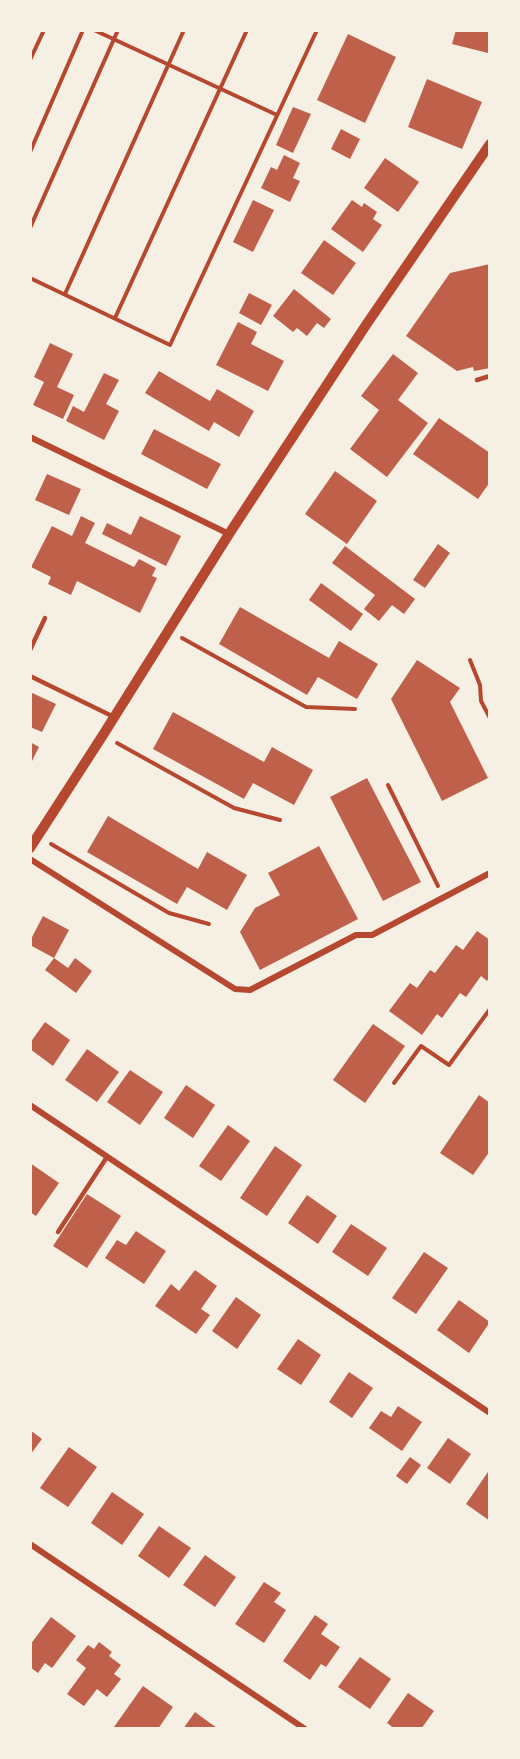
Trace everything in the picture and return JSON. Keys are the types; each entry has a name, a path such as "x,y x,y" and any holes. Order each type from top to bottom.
{"street":[{"path":"30,848 229,534 366,325 490,144"},
{"path":"479,158 490,149"},
{"path":"30,437 229,534"},
{"path":"30,859 235,989 250,990 356,935 372,935 490,873"},
{"path":"30,1105 490,1413"},
{"path":"30,1544 305,1729"}],"lane":[{"path":"477,380 490,376"},
{"path":"30,650 45,618"},
{"path":"30,676 114,717"},
{"path":"58,1232 107,1157"}],"path":[{"path":"30,60 44,30"},
{"path":"30,152 83,30"},
{"path":"94,30 277,115"},
{"path":"30,228 118,30"},
{"path":"65,294 184,30"},
{"path":"115,318 247,30"},
{"path":"30,278 170,345 316,30"},
{"path":"168,630 306,707 355,709"},
{"path":"470,660 480,685 481,701 490,718"},
{"path":"103,735 234,808 280,820"},
{"path":"388,785 444,897"},
{"path":"38,836 169,913 209,924"},
{"path":"394,1083 421,1046 449,1065 490,1009"}],"building":[{"path":"456,30 490,30 488,53 452,44"},
{"path":"348,34 396,57 365,123 317,100"},
{"path":"427,79 482,102 462,149 408,127"},
{"path":"293,107 311,114 293,153 276,145"},
{"path":"341,129 360,139 350,159 331,149"},
{"path":"284,155 300,163 293,178 300,181 290,202 261,188 271,167 277,170"},
{"path":"385,158 419,182 398,212 364,188"},
{"path":"253,200 274,210 253,252 233,242"},
{"path":"352,200 362,207 364,203 377,212 373,219 382,225 363,252 331,229"},
{"path":"324,240 356,263 333,295 301,273"},
{"path":"490,264 490,368 474,371 473,367 457,371 406,336 450,273"},
{"path":"294,289 331,319 324,328 317,323 307,336 297,328 293,332 273,316"},
{"path":"249,293 272,305 261,325 239,313"},
{"path":"238,322 257,332 251,344 284,361 268,391 216,365"},
{"path":"50,343 73,354 57,387 74,395 63,419 33,405 44,382 34,377"},
{"path":"393,354 418,373 398,400 428,423 387,477 350,449 379,410 361,396"},
{"path":"159,371 210,401 217,389 254,411 239,437 214,422 209,431 145,393"},
{"path":"104,373 119,380 106,404 119,411 104,440 66,421 73,406 84,412"},
{"path":"439,418 490,453 490,482 478,499 413,454"},
{"path":"154,429 221,464 207,489 141,454"},
{"path":"335,471 377,501 347,544 305,514"},
{"path":"47,474 81,489 69,515 35,500"},
{"path":"81,516 95,523 85,543 134,567 139,559 156,568 152,576 157,578 140,613 77,581 71,595 48,584 51,577 31,567 52,526 72,536"},
{"path":"140,516 181,536 166,566 102,534 107,523 131,535"},
{"path":"438,544 450,553 425,588 413,580"},
{"path":"345,546 415,599 404,614 392,605 379,621 364,609 375,595 332,563"},
{"path":"321,583 363,614 351,631 309,600"},
{"path":"240,607 329,658 339,641 378,664 357,699 318,677 307,695 219,644"},
{"path":"417,660 460,688 450,702 488,778 442,801 391,699"},
{"path":"30,692 56,704 42,732 30,727"},
{"path":"173,712 264,762 272,747 313,770 294,805 253,783 244,799 153,749"},
{"path":"30,742 39,747 30,765"},
{"path":"367,778 421,882 383,901 330,797"},
{"path":"108,816 198,869 207,852 247,875 227,910 187,887 177,904 87,852"},
{"path":"319,846 358,919 260,970 240,932 255,908 280,895 268,873"},
{"path":"43,916 69,930 54,958 30,945"},
{"path":"477,931 490,940 490,977 487,981 481,976 466,997 460,993 442,1018 437,1014 422,1035 389,1011 410,983 417,988 430,970 435,973 456,945 463,950"},
{"path":"54,958 68,968 75,958 92,971 76,993 45,970"},
{"path":"45,1022 70,1040 53,1066 30,1049 30,1043"},
{"path":"373,1024 405,1046 365,1103 333,1080"},
{"path":"87,1049 119,1072 97,1102 65,1080"},
{"path":"130,1070 163,1092 140,1125 107,1102"},
{"path":"186,1085 215,1105 193,1138 164,1118"},
{"path":"479,1095 490,1103 490,1151 473,1175 440,1153"},
{"path":"228,1125 250,1141 221,1181 199,1166"},
{"path":"275,1146 302,1165 267,1216 240,1198"},
{"path":"30,1163 59,1183 36,1216 30,1212"},
{"path":"87,1194 121,1216 87,1268 53,1246"},
{"path":"307,1195 337,1216 318,1244 288,1223"},
{"path":"351,1224 387,1248 368,1276 332,1252"},
{"path":"136,1231 166,1251 144,1284 105,1258 117,1240 126,1245"},
{"path":"424,1252 448,1268 416,1314 392,1298"},
{"path":"195,1270 217,1286 201,1309 210,1315 196,1334 155,1306 171,1284 179,1291"},
{"path":"236,1297 261,1315 237,1349 212,1331"},
{"path":"459,1300 490,1322 469,1353 437,1330"},
{"path":"298,1339 321,1355 301,1385 277,1369"},
{"path":"349,1372 373,1388 352,1418 329,1402"},
{"path":"398,1406 422,1422 402,1451 369,1428 381,1411 391,1417"},
{"path":"30,1430 42,1439 30,1455"},
{"path":"448,1438 471,1454 450,1484 427,1468"},
{"path":"69,1447 97,1467 68,1507 40,1488"},
{"path":"410,1457 421,1465 407,1484 396,1476"},
{"path":"490,1469 490,1521 466,1504"},
{"path":"112,1492 144,1514 122,1545 91,1523"},
{"path":"159,1526 191,1548 169,1578 138,1556"},
{"path":"205,1555 236,1577 215,1607 183,1585"},
{"path":"264,1582 281,1593 274,1602 286,1610 264,1643 235,1624"},
{"path":"315,1615 328,1624 321,1634 340,1647 326,1667 321,1664 310,1680 283,1661"},
{"path":"51,1617 76,1636 52,1668 45,1663 38,1673 30,1667 30,1645"},
{"path":"99,1642 112,1652 109,1656 121,1665 114,1674 121,1679 107,1697 97,1689 84,1706 67,1694 86,1668 76,1660 88,1645 94,1649"},
{"path":"360,1657 391,1679 370,1709 338,1687"},
{"path":"143,1686 173,1707 158,1729 116,1729 114,1727"},
{"path":"408,1693 434,1711 421,1729 395,1729 387,1723"},
{"path":"195,1712 210,1723 219,1729 183,1729"}]}
